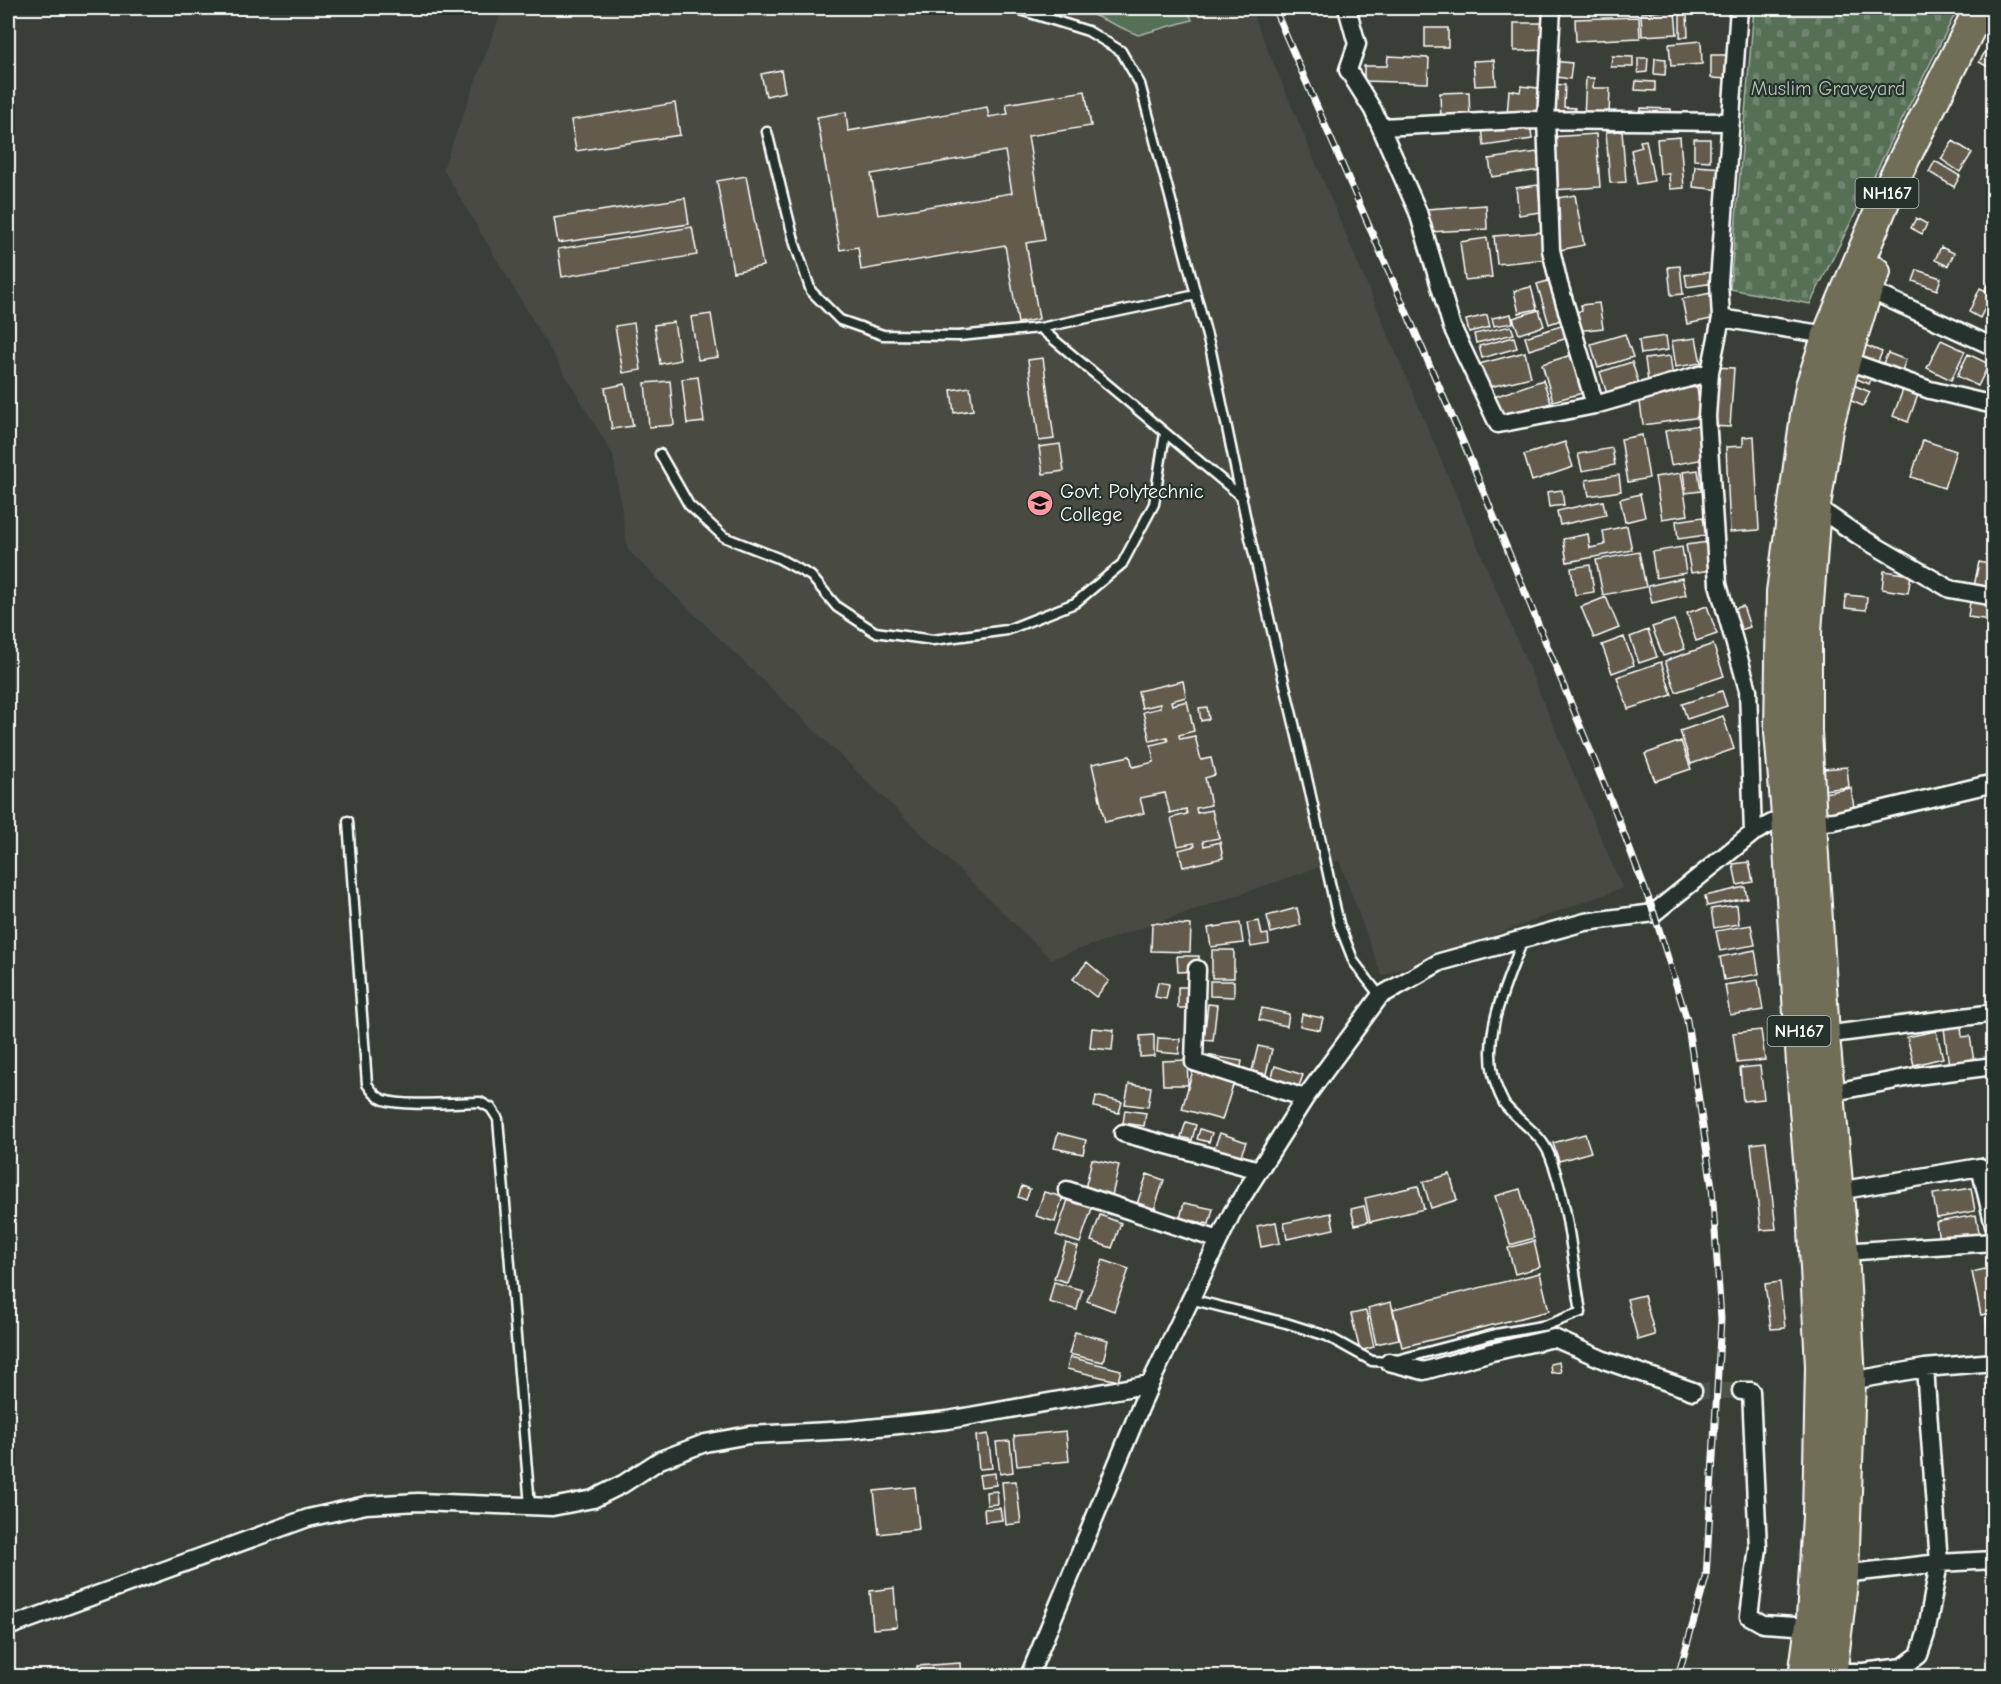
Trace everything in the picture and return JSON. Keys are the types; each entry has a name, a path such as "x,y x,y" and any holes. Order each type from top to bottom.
{"highway":[{"name":"NH167","path":"1822,1675 1811,1628 1818,1516 1821,1366 1813,1210 1803,1097 1799,819 1806,731 1806,632 1815,506 1841,346 1891,185 1980,8"},
{"name":"NH167","path":"1822,1675 1844,1574 1850,1381 1843,1252 1824,1035 1799,819 1780,732 1782,592 1812,386 1841,346 1912,189 1994,26"}],"street":[{"path":"1347,8 1357,44 1348,70 1373,110 1418,212 1452,327 1498,424 1595,405 1710,372"},
{"path":"1552,8 1546,120 1551,250 1595,405"},
{"path":"1739,8 1719,282 1721,318 1710,372 1707,417 1718,584 1748,690 1753,833"},
{"path":"1381,128 1546,120 1731,122"},
{"path":"1867,289 1994,347"},
{"path":"1721,318 1841,346 1930,390 1994,405"},
{"path":"1815,506 1862,538 1950,589 1994,597"},
{"path":"1029,1677 1150,1384 1232,1213 1305,1098 1380,996 1440,962 1585,922 1654,912 1753,833 1799,819 1834,821 1994,783"},
{"path":"1197,969 1194,1062 1305,1098"},
{"path":"1824,1035 1994,1013"},
{"path":"1829,1093 1916,1076 1994,1066"},
{"path":"1123,1133 1259,1170"},
{"path":"1838,1191 1987,1165 1994,1226"},
{"path":"1067,1190 1219,1240"},
{"path":"1843,1252 1994,1242"},
{"path":"1389,1362 1424,1371 1554,1338 1604,1360 1693,1391"},
{"path":"1850,1381 1925,1368 1994,1362"},
{"path":"1822,1675 1903,1667 1919,1655 1926,1634 1939,1563 1925,1368"},
{"path":"8,1627 308,1518 366,1505 418,1502 552,1507 592,1499 623,1484 660,1460 705,1443 749,1435 849,1430 948,1419 1150,1384"},
{"path":"1741,1391 1751,1391 1758,1548 1749,1616 1763,1624 1811,1628"},
{"path":"1844,1574 1939,1563 1994,1560"}],"lane":[{"path":"1014,8 1089,31 1121,51 1140,84 1211,351 1339,924 1354,962 1380,996"},
{"path":"768,132 795,244 811,291 840,320 883,335 959,336 1040,328 1196,295"},
{"path":"1040,328 1242,497"},
{"path":"660,454 689,505 723,537 778,558 811,576 837,607 875,632 933,640 1007,630 1075,603 1122,564 1154,504 1165,433"},
{"path":"348,821 367,1084 375,1095 386,1101 402,1103 480,1102 491,1108 498,1119 530,1506"},
{"path":"1191,1299 1328,1336 1372,1361 1389,1362 1496,1334 1547,1325 1581,1312 1561,1191 1549,1153 1534,1131 1504,1104 1493,1078 1491,1049 1496,1015 1524,938"}],"shaded area":[{"name":"Govt. Polytechnic College","path":"503,8 1250,8 1622,888 1382,976 1339,860 1051,959 628,550 613,455 443,169"}],"green space":[{"path":"1077,8 1187,8 1192,20 1138,35"},
{"name":"Muslim Graveyard","path":"1754,8 1958,8 1810,304 1730,289"}],"building":[{"path":"1711,8 1734,8 1734,10 1711,10"},
{"path":"1675,10 1677,34 1642,36 1641,13"},
{"path":"1687,14 1688,37 1680,37 1680,15"},
{"path":"1639,17 1640,38 1576,41 1575,19"},
{"path":"1514,23 1548,23 1548,50 1514,51"},
{"path":"1425,28 1448,28 1448,47 1425,47"},
{"path":"1994,39 1994,70 1979,62"},
{"path":"1701,41 1702,64 1671,66 1669,44"},
{"path":"1711,55 1729,55 1729,79 1711,78"},
{"path":"1388,56 1429,58 1428,83 1364,81 1364,66 1387,66"},
{"path":"1612,56 1633,57 1633,67 1611,67"},
{"path":"1638,58 1648,58 1647,72 1638,73"},
{"path":"1655,58 1666,59 1665,75 1654,74"},
{"path":"1494,60 1496,85 1475,86 1473,61"},
{"path":"1552,61 1572,63 1570,79 1550,76"},
{"path":"781,70 785,92 766,96 761,74"},
{"path":"1586,78 1594,78 1593,88 1610,88 1609,117 1584,116"},
{"path":"1636,81 1655,82 1655,91 1635,90"},
{"path":"1550,84 1565,85 1564,107 1575,108 1574,118 1549,117"},
{"path":"1521,86 1546,89 1543,120 1507,116 1509,90 1520,92"},
{"path":"1085,91 1091,126 1028,136 1045,240 1026,243 1039,319 1018,323 1005,245 861,270 858,247 840,250 817,117 846,112 848,131 987,107 989,117 1008,114 1006,104","holes":["1005,151 1012,193 878,215 871,174"]},
{"path":"1469,92 1470,119 1441,120 1440,93"},
{"path":"675,103 680,135 576,151 571,120"},
{"path":"1641,108 1671,109 1671,120 1641,119"},
{"path":"1530,121 1532,139 1484,146 1482,128"},
{"path":"1622,131 1626,182 1610,183 1606,132"},
{"path":"1596,134 1600,187 1552,190 1549,137"},
{"path":"1680,137 1684,188 1670,189 1669,174 1660,174 1657,139"},
{"path":"1694,139 1710,139 1710,161 1694,160"},
{"path":"1646,140 1654,181 1637,184 1631,150 1642,147 1640,141"},
{"path":"1953,141 1972,153 1960,172 1941,159"},
{"path":"1537,152 1540,170 1492,177 1489,159"},
{"path":"1935,161 1960,176 1954,187 1929,172"},
{"path":"1695,166 1724,168 1722,190 1693,187"},
{"path":"746,176 763,266 733,272 717,181"},
{"path":"1538,185 1541,212 1519,215 1516,188"},
{"path":"1575,195 1584,245 1560,250 1551,199"},
{"path":"685,198 689,224 558,243 554,218"},
{"path":"1486,205 1487,229 1428,232 1426,209"},
{"path":"1916,218 1927,224 1922,234 1911,228"},
{"path":"692,227 697,255 562,277 558,249"},
{"path":"1544,232 1547,259 1497,264 1494,236"},
{"path":"1487,238 1492,277 1465,280 1460,242"},
{"path":"1941,247 1954,253 1948,266 1935,260"},
{"path":"1680,266 1683,294 1671,295 1668,267"},
{"path":"1917,270 1941,278 1937,290 1913,281"},
{"path":"1712,272 1714,283 1687,287 1685,275"},
{"path":"1555,279 1567,318 1549,324 1537,284"},
{"path":"1989,282 1994,284 1994,293 1985,290"},
{"path":"1531,287 1537,309 1519,313 1514,291"},
{"path":"1980,288 1992,294 1980,318 1969,312"},
{"path":"1711,293 1716,318 1687,324 1682,299"},
{"path":"1599,303 1603,328 1577,331 1574,312 1582,311 1581,305"},
{"path":"1539,310 1544,326 1519,334 1513,318"},
{"path":"711,314 718,357 698,360 691,317"},
{"path":"1511,314 1513,323 1494,326 1492,318"},
{"path":"1487,315 1490,327 1469,332 1466,320"},
{"path":"674,322 680,360 660,364 654,325"},
{"path":"634,323 641,370 623,373 615,326"},
{"path":"1571,323 1574,336 1529,350 1525,337"},
{"path":"1511,326 1514,334 1476,343 1474,334"},
{"path":"1625,334 1633,357 1598,368 1591,344"},
{"path":"1666,336 1668,350 1641,354 1639,340"},
{"path":"1514,337 1517,348 1482,358 1479,346"},
{"path":"1696,338 1701,363 1676,367 1672,341"},
{"path":"1941,340 1965,351 1951,380 1927,368"},
{"path":"1855,341 1882,352 1877,364 1850,353"},
{"path":"1525,352 1531,377 1486,388 1479,364"},
{"path":"1578,353 1590,391 1553,401 1542,364"},
{"path":"1888,353 1906,360 1901,373 1882,365"},
{"path":"1968,354 1989,364 1978,386 1957,376"},
{"path":"1670,356 1673,379 1648,382 1645,359"},
{"path":"1043,358 1054,439 1039,441 1028,360"},
{"path":"1632,362 1640,387 1608,397 1600,372"},
{"path":"1714,367 1734,368 1730,427 1710,426"},
{"path":"1876,368 1869,384 1845,374"},
{"path":"698,377 704,422 687,424 682,379"},
{"path":"1543,380 1551,403 1498,420 1491,398"},
{"path":"670,381 674,425 649,427 645,383"},
{"path":"1844,381 1870,392 1863,406 1838,395"},
{"path":"625,384 633,426 612,429 605,388"},
{"path":"970,387 973,410 954,413 951,390"},
{"path":"1697,387 1701,417 1643,425 1639,395"},
{"path":"1904,387 1919,392 1908,422 1893,416"},
{"path":"1699,425 1705,459 1671,465 1665,431"},
{"path":"1642,435 1649,478 1628,482 1621,439"},
{"path":"1754,436 1759,530 1730,532 1726,447 1743,446 1743,437"},
{"path":"1923,440 1956,451 1944,488 1911,477"},
{"path":"1565,442 1573,467 1532,481 1524,455"},
{"path":"1060,444 1064,471 1043,474 1039,447"},
{"path":"1612,448 1615,465 1582,471 1578,454"},
{"path":"1698,470 1701,491 1686,493 1683,472"},
{"path":"1681,473 1688,515 1662,519 1655,477"},
{"path":"1619,475 1621,491 1589,496 1586,480"},
{"path":"1562,490 1564,505 1549,507 1547,492"},
{"path":"1640,494 1645,517 1625,522 1620,499"},
{"path":"1603,501 1606,515 1560,525 1557,511"},
{"path":"1703,517 1706,535 1678,539 1676,521"},
{"path":"1627,526 1632,550 1567,562 1563,539 1588,534 1590,548 1605,545 1603,531"},
{"path":"1708,542 1712,570 1691,573 1686,545"},
{"path":"1682,547 1686,573 1656,578 1652,552"},
{"path":"1639,552 1646,587 1603,595 1596,560"},
{"path":"1979,562 1994,565 1994,595 1973,591"},
{"path":"1590,565 1594,592 1575,595 1571,568"},
{"path":"1884,571 1911,575 1908,593 1882,589"},
{"path":"1682,578 1686,595 1652,603 1648,586"},
{"path":"1846,595 1867,597 1866,610 1845,608"},
{"path":"1606,597 1619,628 1594,638 1581,607"},
{"path":"1970,601 1993,604 1991,620 1968,617"},
{"path":"1707,606 1717,634 1696,641 1687,613"},
{"path":"1743,606 1750,627 1737,631 1730,610"},
{"path":"1674,620 1685,649 1663,656 1652,627"},
{"path":"1648,630 1657,657 1639,663 1630,637"},
{"path":"1624,637 1634,665 1612,673 1602,645"},
{"path":"1713,644 1724,676 1676,692 1665,661"},
{"path":"1661,662 1672,695 1628,709 1617,677"},
{"path":"1183,681 1186,697 1171,701 1172,705 1187,701 1194,731 1179,735 1180,739 1195,736 1201,760 1211,758 1215,775 1205,778 1211,805 1196,808 1197,813 1212,810 1219,838 1203,841 1204,846 1220,842 1223,858 1183,867 1179,850 1195,846 1194,843 1178,846 1171,818 1187,814 1186,809 1170,813 1165,793 1140,798 1144,813 1105,822 1092,764 1130,756 1133,767 1154,762 1151,745 1168,741 1167,737 1150,741 1143,712 1160,708 1160,704 1142,708 1138,691"},
{"path":"1722,691 1727,706 1687,719 1682,704"},
{"path":"1207,707 1209,719 1201,721 1199,708"},
{"path":"1723,716 1734,749 1691,764 1680,731"},
{"path":"1681,741 1691,769 1655,781 1645,754"},
{"path":"1847,767 1849,787 1824,790 1822,769"},
{"path":"1851,788 1854,808 1827,813 1824,793"},
{"path":"1749,862 1753,882 1737,885 1733,864"},
{"path":"1745,887 1747,898 1707,906 1705,896"},
{"path":"1737,905 1739,924 1714,928 1711,909"},
{"path":"1297,908 1301,925 1271,933 1267,916"},
{"path":"1259,921 1262,935 1268,934 1269,944 1251,947 1247,923"},
{"path":"1152,923 1191,925 1190,952 1151,951"},
{"path":"1240,923 1243,943 1211,947 1208,928"},
{"path":"1751,925 1755,945 1720,951 1716,931"},
{"path":"1212,950 1234,950 1234,978 1212,978"},
{"path":"1755,950 1759,974 1724,980 1720,957"},
{"path":"1177,956 1199,956 1200,971 1178,972"},
{"path":"1087,962 1109,981 1096,997 1073,979"},
{"path":"1758,980 1763,1010 1730,1015 1725,985"},
{"path":"1210,981 1234,981 1234,997 1210,996"},
{"path":"1158,982 1169,984 1166,999 1155,997"},
{"path":"1178,987 1201,987 1201,1008 1178,1008"},
{"path":"1208,1004 1217,1005 1213,1041 1204,1040"},
{"path":"1262,1008 1289,1014 1287,1026 1259,1020"},
{"path":"1302,1014 1323,1018 1320,1030 1300,1026"},
{"path":"1961,1026 1962,1037 1970,1036 1974,1062 1949,1066 1944,1028"},
{"path":"1092,1028 1114,1030 1112,1050 1090,1048"},
{"path":"1761,1030 1765,1060 1737,1063 1733,1033"},
{"path":"1936,1031 1943,1058 1914,1065 1907,1037"},
{"path":"1154,1035 1154,1056 1140,1057 1140,1036"},
{"path":"1158,1038 1180,1039 1179,1054 1157,1052"},
{"path":"1258,1046 1272,1049 1266,1074 1252,1071"},
{"path":"1206,1055 1242,1061 1239,1078 1206,1069"},
{"path":"1187,1060 1188,1085 1163,1085 1162,1061"},
{"path":"1275,1066 1303,1075 1297,1091 1270,1083"},
{"path":"1760,1066 1764,1099 1743,1101 1740,1068"},
{"path":"1193,1070 1234,1082 1222,1120 1182,1109"},
{"path":"1129,1084 1151,1087 1148,1107 1125,1104"},
{"path":"1096,1096 1122,1102 1119,1113 1094,1107"},
{"path":"1125,1110 1146,1113 1144,1126 1123,1123"},
{"path":"1186,1122 1196,1125 1192,1140 1181,1137"},
{"path":"1200,1129 1212,1133 1209,1142 1197,1139"},
{"path":"1058,1133 1086,1140 1083,1154 1054,1148"},
{"path":"1220,1133 1246,1142 1238,1163 1212,1154"},
{"path":"1585,1134 1591,1152 1559,1161 1553,1143"},
{"path":"1766,1142 1776,1229 1761,1230 1751,1144"},
{"path":"1092,1159 1119,1165 1111,1200 1084,1193"},
{"path":"1147,1174 1164,1180 1153,1213 1136,1207"},
{"path":"1450,1174 1457,1200 1431,1208 1423,1182"},
{"path":"1022,1186 1030,1189 1026,1200 1018,1197"},
{"path":"1418,1186 1424,1209 1370,1222 1365,1198"},
{"path":"1971,1188 1975,1211 1937,1218 1933,1194"},
{"path":"1520,1189 1534,1238 1510,1245 1495,1196"},
{"path":"1044,1192 1063,1197 1055,1222 1036,1216"},
{"path":"1070,1194 1094,1202 1080,1243 1056,1235"},
{"path":"1184,1203 1213,1209 1209,1224 1180,1218"},
{"path":"1364,1206 1368,1222 1355,1225 1351,1209"},
{"path":"1331,1213 1334,1229 1287,1239 1284,1223"},
{"path":"1100,1215 1121,1223 1112,1248 1091,1241"},
{"path":"1976,1215 1980,1238 1940,1245 1936,1222"},
{"path":"1276,1222 1280,1243 1261,1247 1257,1226"},
{"path":"1534,1241 1540,1267 1515,1274 1508,1248"},
{"path":"1066,1243 1078,1247 1066,1282 1054,1278"},
{"path":"1103,1260 1129,1269 1114,1311 1087,1301"},
{"path":"1994,1267 1994,1312 1981,1315 1972,1272"},
{"path":"1540,1273 1549,1311 1402,1347 1393,1309"},
{"path":"1054,1282 1082,1290 1077,1310 1049,1302"},
{"path":"1780,1282 1785,1328 1771,1329 1765,1284"},
{"path":"1644,1295 1655,1335 1638,1340 1627,1299"},
{"path":"1391,1302 1399,1339 1376,1344 1368,1308"},
{"path":"1366,1311 1374,1347 1360,1351 1351,1314"},
{"path":"1994,1316 1994,1356 1991,1357 1986,1317"},
{"path":"1075,1332 1108,1340 1103,1362 1069,1354"},
{"path":"1070,1357 1121,1370 1118,1381 1067,1369"},
{"path":"1559,1362 1561,1372 1551,1373 1550,1364"},
{"path":"1994,1375 1994,1403 1991,1403 1988,1376"},
{"path":"1066,1431 1069,1461 1017,1466 1014,1436"},
{"path":"988,1434 992,1468 979,1469 976,1436"},
{"path":"1010,1441 1013,1472 1000,1474 996,1442"},
{"path":"995,1473 996,1485 981,1487 979,1475"},
{"path":"1016,1481 1021,1523 1006,1525 1002,1482"},
{"path":"915,1487 919,1529 879,1534 874,1491"},
{"path":"997,1491 998,1504 987,1505 986,1492"},
{"path":"1000,1508 1002,1520 985,1522 984,1509"},
{"path":"894,1588 897,1627 873,1629 870,1591"},
{"path":"960,1663 961,1676 918,1676 917,1666"}],"tunnel":[{"path":"1693,1391 1741,1391"}],"railway":[{"path":"1274,8 1464,444 1616,813 1654,913 1687,1020 1712,1187 1721,1319 1706,1578 1678,1676"}],"place":[{"name":"Govt. Polytechnic College","path":"1040,503"}]}
